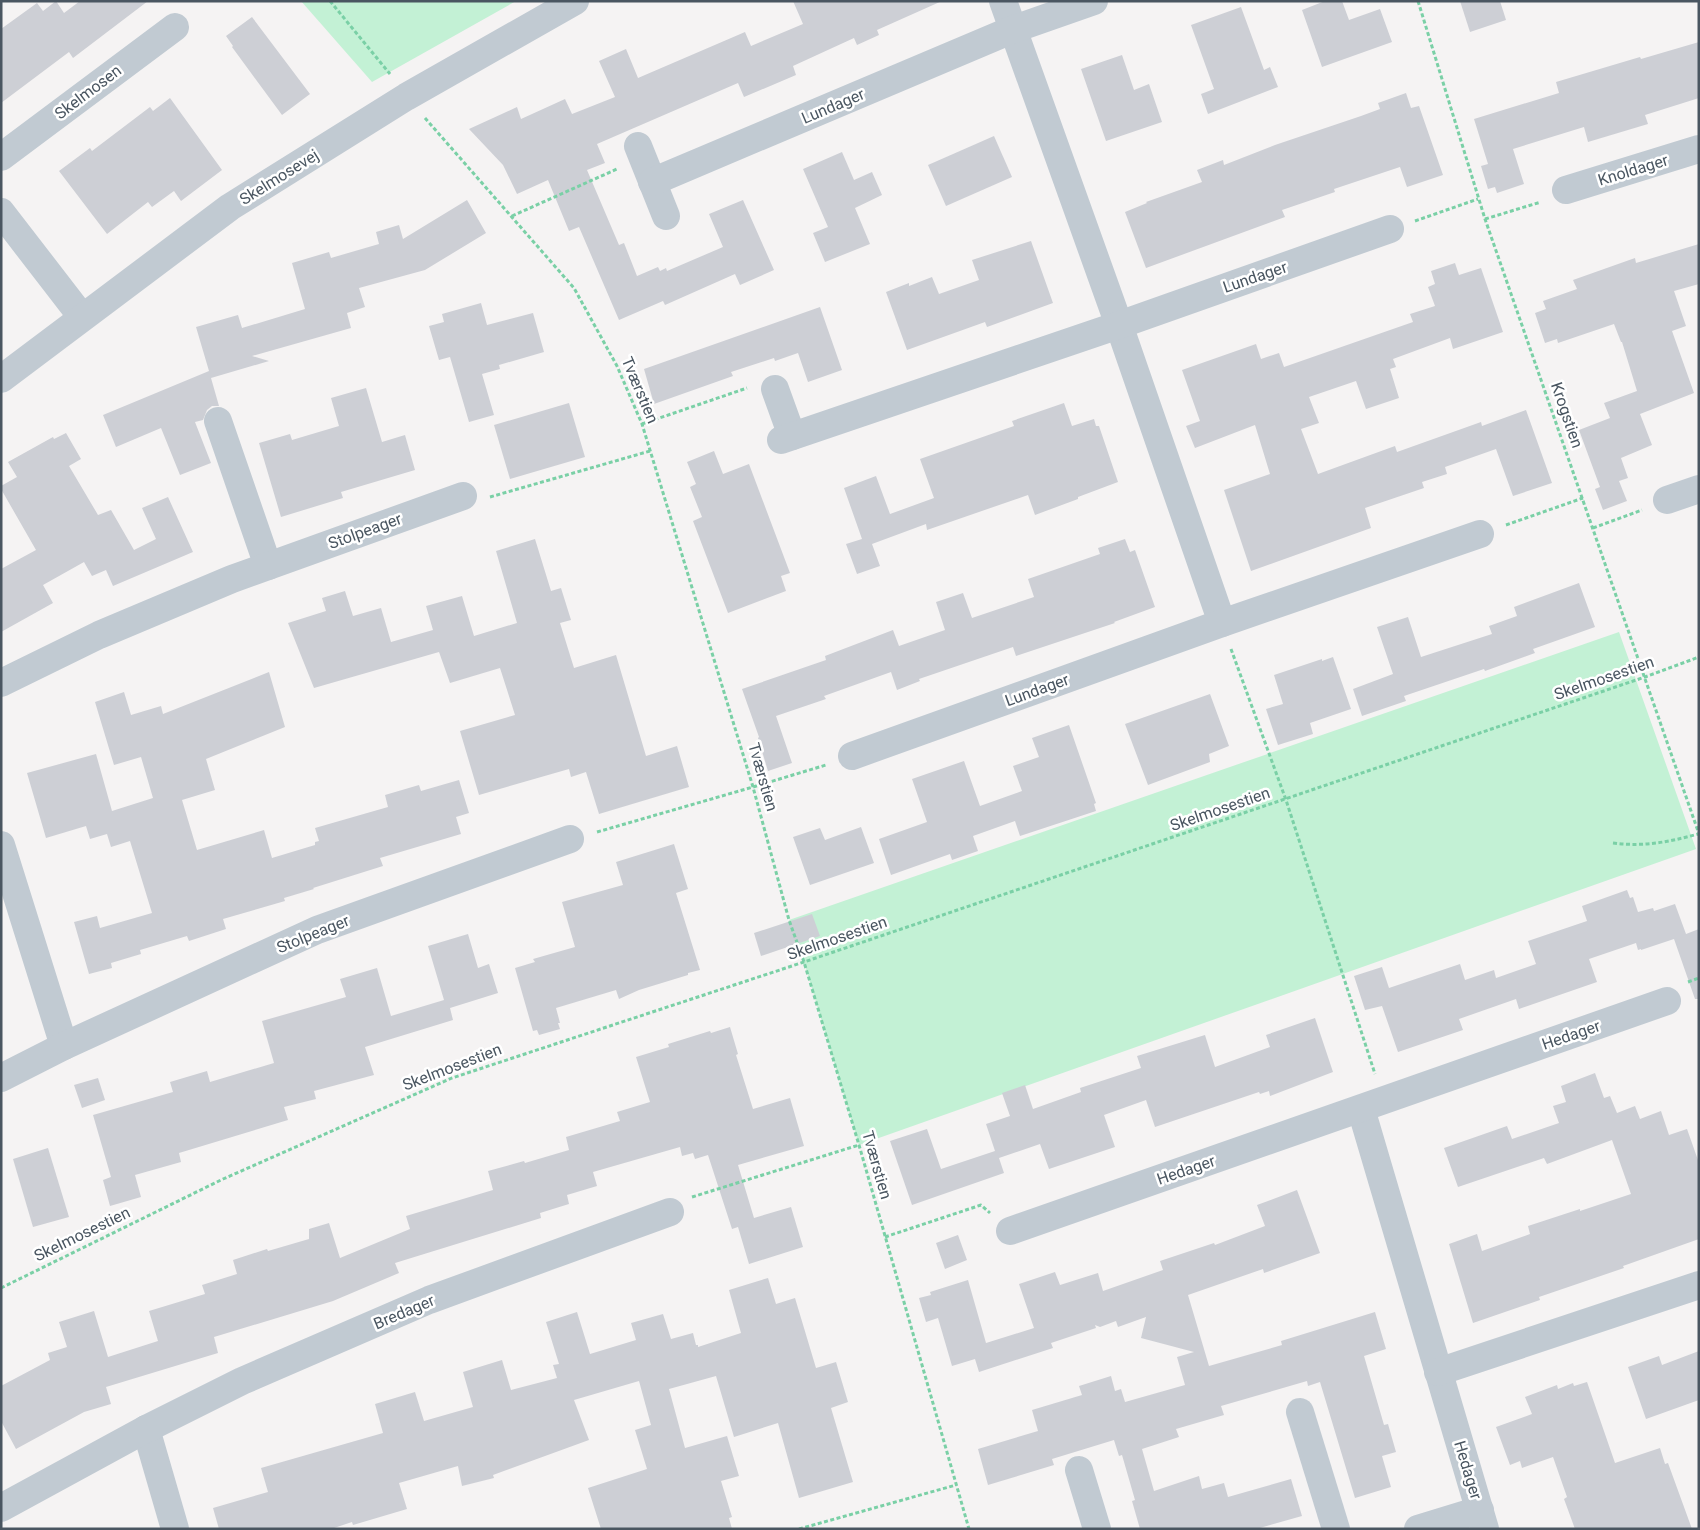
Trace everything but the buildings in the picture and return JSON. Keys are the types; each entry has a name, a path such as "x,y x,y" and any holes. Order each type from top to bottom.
{"street":[{"name":"Skelmosevej","path":"1,379 230,207 406,97 575,1"},
{"path":"1003,1 1119,325 1222,623"},
{"name":"Lundager","path":"644,162 1094,1"},
{"name":"Skelmosen","path":"1,157 175,27"},
{"name":"Knoldager","path":"1566,190 1699,149"},
{"path":"644,162 666,216"},
{"path":"1,212 82,317"},
{"name":"Lundager","path":"775,389 786,438 1119,325 1390,229"},
{"path":"218,421 268,566"},
{"path":"1667,500 1699,489"},
{"name":"Stolpeager","path":"1,684 99,635 232,579 463,496"},
{"name":"Lundager","path":"852,756 1222,623 1480,534"},
{"name":"Stolpeager","path":"1,1078 64,1046 317,930 570,839"},
{"path":"1,846 64,1046"},
{"name":"Hedager","path":"1010,1231 1667,1002"},
{"name":"Hedager","path":"1372,1105 1438,1372 1482,1519 1418,1529"},
{"name":"Bredager","path":"1,1508 146,1428 242,1381 429,1300 670,1212"},
{"path":"1438,1372 1699,1285"},
{"path":"1300,1412 1336,1529"},
{"path":"146,1428 175,1529"},
{"path":"1079,1470 1097,1529"}],"path":[{"name":"Tværstien","path":"330,1 379,60 406,97 574,288 617,366 642,424 753,787 789,920 804,962 969,1529"},
{"name":"Krogstien","path":"1418,1 1484,219 1699,834"},
{"path":"512,216 644,162"},
{"path":"1484,219 1553,198 1566,190"},
{"path":"1390,229 1478,199"},
{"path":"642,424 753,386 775,389"},
{"path":"463,496 488,497 650,451"},
{"path":"1480,534 1583,498"},
{"path":"1593,528 1667,500"},
{"path":"1222,623 1286,800 1372,1105"},
{"name":"Skelmosestien","path":"1,1288 223,1179 452,1078 1286,800 1699,657"},
{"path":"570,839 753,787 852,756"},
{"path":"1613,843 1629,845 1659,844 1699,834"},
{"path":"670,1212 690,1197 858,1145"},
{"path":"885,1237 980,1205 1010,1231"},
{"path":"799,1529 956,1486"}],"green space":[{"path":"301,1 516,1 372,82"},
{"path":"1619,632 1696,849 859,1145 804,962 789,920"}]}
